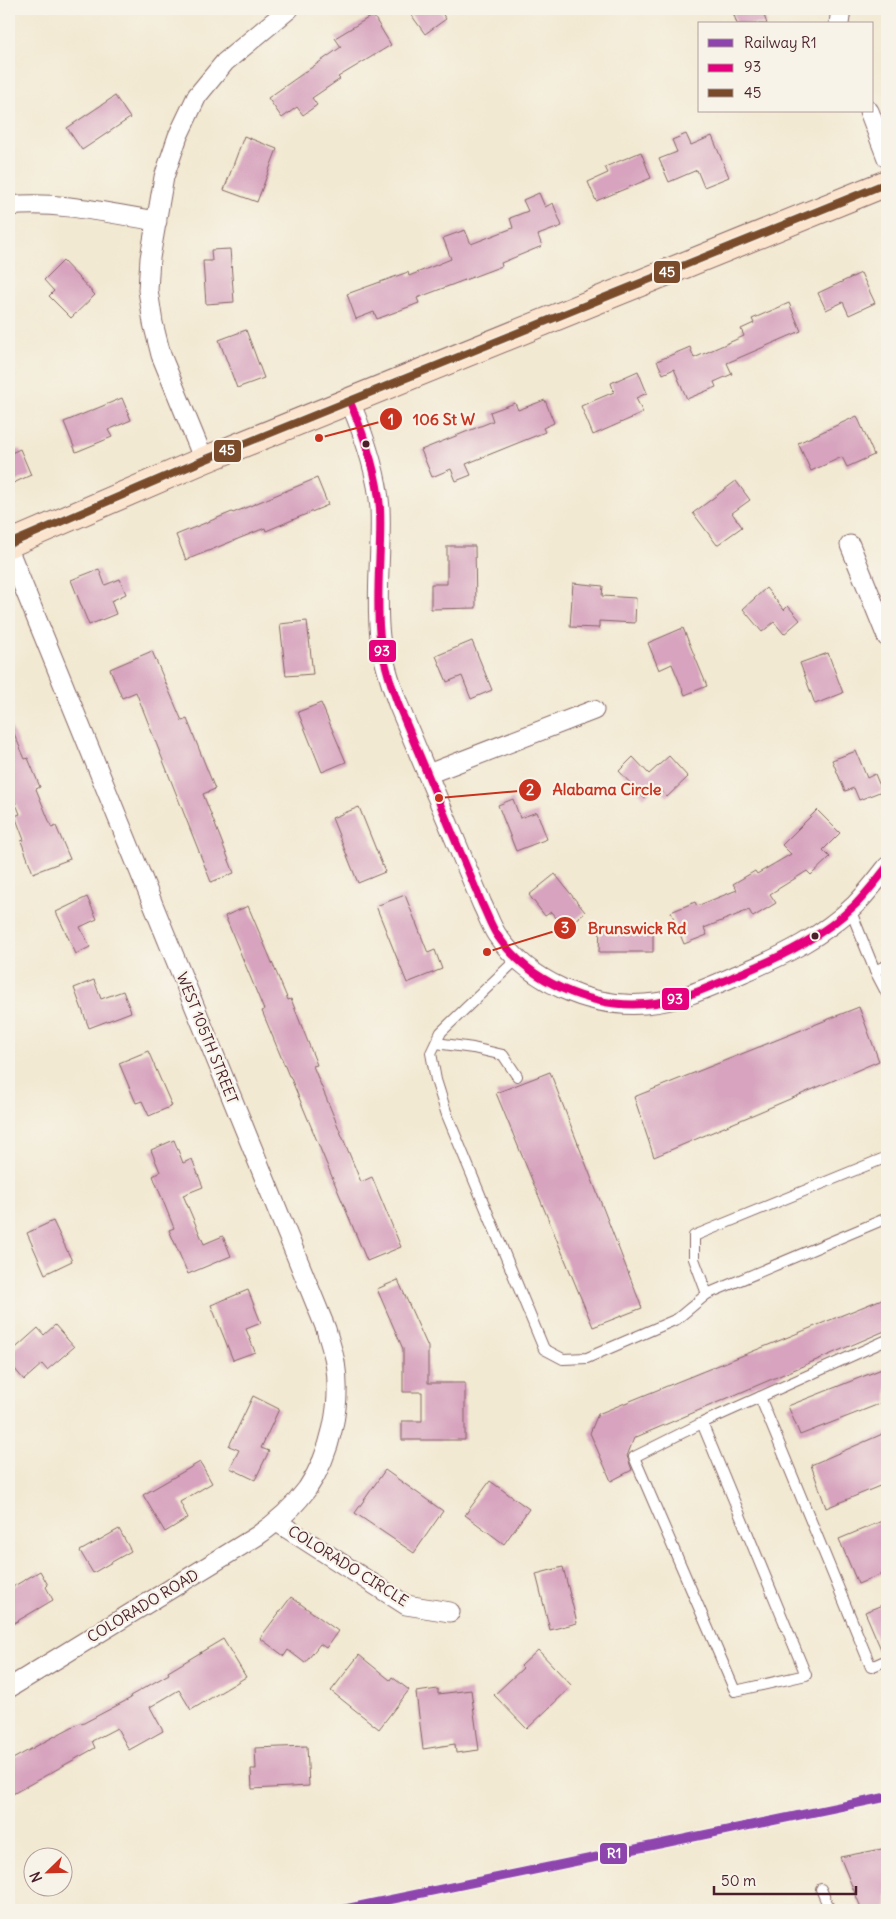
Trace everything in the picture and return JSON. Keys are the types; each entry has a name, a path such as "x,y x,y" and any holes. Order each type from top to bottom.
{"street":[{"path":"204,460 161,355 153,324 148,290 150,258 164,177 178,136 197,96 225,62 289,9"},
{"path":"839,22 841,9"},
{"path":"869,112 887,158"},
{"path":"9,544 204,460 887,183"},
{"path":"9,206 31,204 68,207 157,221"},
{"path":"350,402 373,466 380,506 380,637 386,670 398,704 482,904 498,935 518,958 547,981 578,996 612,1004 646,1004 680,998 771,961 816,936 850,909 887,867"},
{"path":"850,545 887,636"},
{"name":"WEST 105TH STREET","path":"9,551 326,1329 335,1370 337,1395 332,1428 323,1460 306,1490 277,1522"},
{"path":"428,774 594,710"},
{"name":"COLORADO CIRCLE","path":"277,1522 406,1605 450,1612"},
{"name":"COLORADO ROAD","path":"9,1688 277,1522"}],"lane":[{"path":"850,909 875,971 887,994"},
{"path":"518,958 441,1032 431,1054 436,1080 447,1115 544,1349 563,1358 587,1358 677,1320 707,1294 887,1218"},
{"path":"875,971 887,965"},
{"path":"436,1043 473,1048 503,1055 517,1076"},
{"path":"707,1294 694,1259 694,1236 887,1157"},
{"path":"702,1423 806,1675 735,1691 634,1457 702,1423 887,1340"},
{"path":"760,1397 871,1667 887,1660"},
{"path":"821,1889 830,1910"}],"building":[{"path":"407,9 439,9 446,19 425,34"},
{"path":"732,9 762,9 766,22 736,22"},
{"path":"373,15 391,45 338,77 340,79 312,98 317,105 303,115 297,107 282,118 268,98 341,47 335,38"},
{"path":"115,96 130,118 82,150 67,128"},
{"path":"686,134 691,145 712,136 729,177 704,187 697,170 669,182 659,159 677,152 672,140"},
{"path":"244,136 277,149 257,202 224,190"},
{"path":"641,152 651,178 596,201 588,182 608,173 605,167"},
{"path":"539,193 545,207 553,203 562,226 538,235 542,246 501,263 502,266 417,298 419,303 377,319 374,312 356,319 347,294 408,272 409,276 451,259 443,238 465,230 471,244 513,228 510,218 528,211 523,200"},
{"path":"230,249 234,302 206,304 203,261 212,261 211,250"},
{"path":"63,261 95,295 71,318 49,296 54,291 44,280"},
{"path":"861,273 875,303 849,315 843,302 826,310 818,293"},
{"path":"789,303 801,331 727,363 732,374 714,382 716,387 687,399 674,369 663,374 657,361 690,347 694,358 744,336 741,329 754,323 752,319"},
{"path":"246,330 264,378 237,388 219,340"},
{"path":"638,371 647,393 636,398 643,413 593,435 581,406 614,392 611,383"},
{"path":"122,398 131,420 108,430 112,437 76,452 64,422"},
{"path":"545,400 554,423 543,428 545,432 466,464 471,475 456,481 451,469 432,477 421,450 493,421 490,412 515,403 518,410"},
{"path":"857,416 874,455 847,467 842,457 811,471 798,443"},
{"path":"20,449 31,475 9,485 9,454"},
{"path":"317,478 328,505 266,531 265,528 186,560 176,535"},
{"path":"736,481 750,500 732,513 742,527 717,545 693,513"},
{"path":"447,546 475,546 476,608 431,609 431,584 447,584"},
{"path":"99,569 105,585 120,579 126,594 111,601 116,614 89,625 71,580"},
{"path":"573,583 603,586 602,596 636,598 635,623 599,621 599,628 570,627"},
{"path":"766,588 784,610 788,606 800,620 784,634 774,622 762,632 743,609"},
{"path":"307,621 313,674 286,676 280,624"},
{"path":"683,628 707,686 685,695 672,664 659,670 648,643"},
{"path":"472,641 492,690 471,699 462,676 447,682 436,656"},
{"path":"152,651 182,721 187,719 215,789 203,794 234,873 211,882 136,692 122,698 110,669"},
{"path":"828,653 843,693 815,704 800,663"},
{"path":"321,703 346,762 322,772 298,712"},
{"path":"9,722 25,759 28,758 40,787 36,789 52,828 56,826 70,859 33,873 21,841 24,840 15,816 20,814 9,786"},
{"path":"856,751 867,778 875,774 882,791 859,800 854,788 845,791 832,760"},
{"path":"669,756 688,777 667,797 657,786 644,798 619,771 633,757 649,774"},
{"path":"513,799 520,818 537,812 547,839 516,851 498,805"},
{"path":"359,807 385,872 358,883 332,818"},
{"path":"817,810 840,833 823,850 830,857 811,875 807,871 770,894 776,903 753,917 749,910 704,928 707,935 684,944 671,912 695,902 697,906 737,890 733,884 755,871 757,874 791,854 782,845"},
{"path":"555,874 585,912 565,928 551,912 545,916 529,895"},
{"path":"405,895 428,953 435,950 442,969 407,983 376,906"},
{"path":"87,897 97,919 80,927 90,947 76,954 56,912"},
{"path":"248,906 288,1000 291,999 317,1065 313,1066 361,1182 372,1177 401,1247 367,1261 262,1011 264,1010 225,916"},
{"path":"600,927 653,928 653,952 599,952"},
{"path":"94,980 101,999 123,991 131,1012 89,1028 74,988"},
{"path":"859,1007 879,1061 654,1157 634,1097"},
{"path":"148,1051 172,1106 149,1116 142,1101 136,1103 119,1063"},
{"path":"550,1072 642,1308 593,1327 496,1093"},
{"path":"174,1140 183,1163 192,1159 203,1187 183,1195 204,1244 223,1236 231,1256 188,1274 169,1230 174,1228 153,1176 160,1172 151,1150"},
{"path":"53,1221 72,1261 45,1274 27,1233"},
{"path":"398,1280 428,1347 428,1383 465,1383 465,1440 402,1440 402,1421 422,1421 422,1392 403,1392 403,1349 377,1289"},
{"path":"248,1290 261,1323 246,1329 255,1352 233,1360 211,1305"},
{"path":"887,1297 887,1330 634,1438 627,1456 632,1470 611,1481 590,1433 598,1414"},
{"path":"55,1325 74,1347 47,1370 42,1364 24,1380 9,1362 9,1354 38,1328 44,1335"},
{"path":"887,1367 887,1401 800,1435 788,1406"},
{"path":"253,1396 279,1409 261,1448 269,1451 255,1480 230,1468 239,1450 229,1446"},
{"path":"887,1432 887,1483 826,1508 811,1465"},
{"path":"200,1462 212,1483 180,1502 188,1518 165,1532 143,1495"},
{"path":"385,1470 443,1511 414,1553 355,1513"},
{"path":"490,1481 529,1509 504,1544 465,1515"},
{"path":"887,1519 887,1572 858,1584 839,1539"},
{"path":"119,1529 131,1551 93,1573 80,1551"},
{"path":"563,1567 577,1623 550,1630 536,1574"},
{"path":"40,1571 48,1585 46,1587 53,1600 9,1626 9,1589"},
{"path":"291,1597 338,1631 326,1648 320,1644 305,1663 288,1650 284,1656 260,1638"},
{"path":"887,1603 887,1653 883,1654 865,1612"},
{"path":"223,1639 246,1677 191,1710 179,1690 150,1707 163,1731 129,1750 117,1728 92,1741 95,1748 9,1796 9,1761 81,1722 82,1724 131,1698 130,1696 169,1674 168,1672"},
{"path":"538,1650 572,1686 527,1729 494,1695 523,1668 521,1666"},
{"path":"359,1655 390,1680 392,1677 409,1690 379,1729 331,1691"},
{"path":"438,1689 438,1694 471,1690 479,1750 456,1753 455,1744 423,1749 416,1692"},
{"path":"307,1746 309,1786 252,1789 251,1769 256,1769 255,1748"},
{"path":"887,1848 887,1910 862,1910 840,1857"}],"rail line":[{"name":"R1","path":"340,1910 887,1797"}],"transit line":[{"name":"45","path":"9,544 204,460 887,183"},
{"name":"93","path":"350,402 369,454 376,480 380,508 379,621 381,646 385,663 398,704 491,924 510,952 526,966 543,979 562,989 603,1002 645,1004 683,997 772,960 816,936 855,905 887,867"}],"place":[{"name":"106 St W","path":"319,438"},
{"name":"Alabama Circle","path":"439,798"},
{"name":"Brunswick Rd","path":"487,952"}]}
